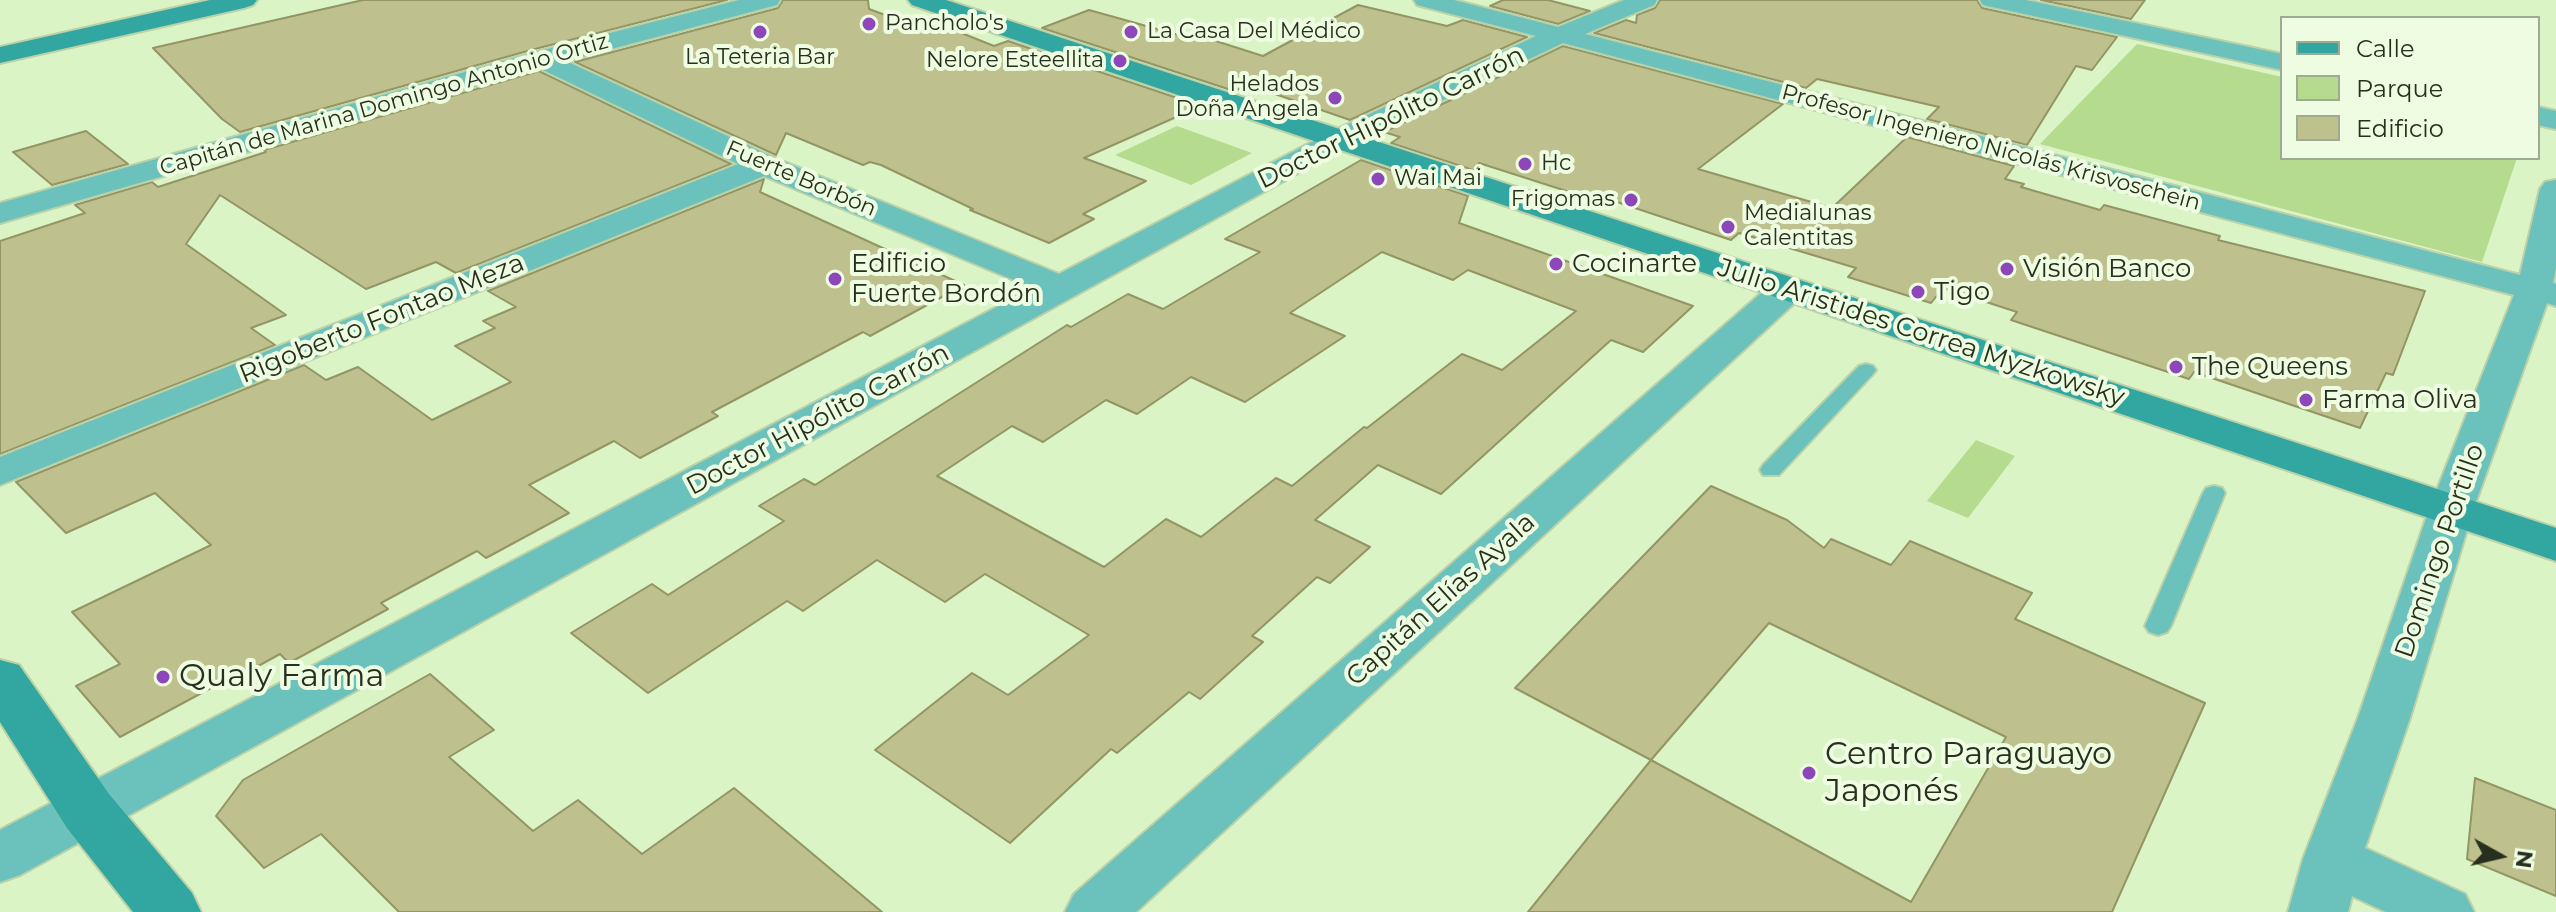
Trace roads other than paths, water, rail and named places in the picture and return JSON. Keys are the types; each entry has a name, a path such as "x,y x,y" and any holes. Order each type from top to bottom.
{"main road":[{"path":"0,44 194,0"},
{"path":"0,55 244,0"},
{"name":"Julio Aristides Correa Myzkowsky","path":"921,0 2556,545"},
{"path":"0,679 88,811 170,912"}],"street":[{"name":"Capitán de Marina Domingo Antonio Ortiz","path":"0,213 541,59 768,0"},
{"name":"Profesor Ingeniero Nicolás Krisvoschein","path":"1426,0 2545,292"},
{"name":"Doctor Hipólito Carrón","path":"0,858 1065,289 1341,138 1560,35 1645,0"},
{"path":"1992,0 2280,62"},
{"name":"Fuerte Borbón","path":"541,59 764,165 1065,289"},
{"name":"Rigoberto Fontao Meza","path":"0,472 764,165"},
{"name":"Domingo Portillo","path":"2325,886 2384,718 2451,510 2545,292 2556,189"},
{"name":"Capitán Elías Ayala","path":"1095,912 1788,289"},
{"path":"2325,886 2444,912"}],"lane":[{"path":"1771,470 1866,370"},
{"path":"2158,626 2214,493"}],"place":[{"name":"Pancholo's","path":"869,24"},
{"name":"La Teteria Bar","path":"760,32"},
{"name":"La Casa Del Médico","path":"1131,32"},
{"name":"Nelore Esteellita","path":"1120,61"},
{"name":"Helados Doña Angela","path":"1335,98"},
{"name":"Hc","path":"1525,164"},
{"name":"Wai Mai","path":"1378,179"},
{"name":"Frigomas","path":"1631,200"},
{"name":"Medialunas Calentitas","path":"1728,227"},
{"name":"Cocinarte","path":"1556,264"},
{"name":"Visión Banco","path":"2007,269"},
{"name":"Edificio Fuerte Bordón","path":"835,279"},
{"name":"Tigo","path":"1918,292"},
{"name":"The Queens","path":"2176,367"},
{"name":"Farma Oliva","path":"2306,400"},
{"name":"Qualy Farma","path":"163,677"},
{"name":"Centro Paraguayo Japonés","path":"1809,773"}]}
